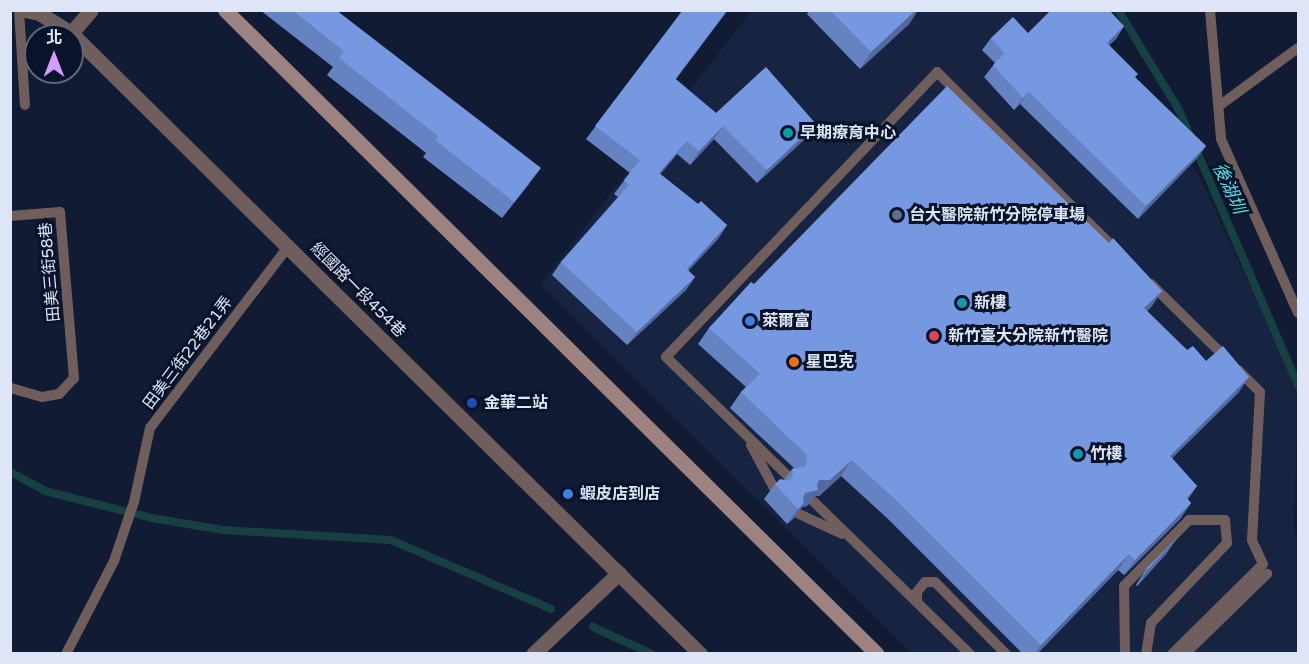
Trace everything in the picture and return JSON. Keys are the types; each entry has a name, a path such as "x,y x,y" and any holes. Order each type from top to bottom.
{"street":[{"name":"經國路一段454巷","path":"25,10 39,13 57,24"},
{"path":"79,24 91,10"},
{"path":"225,10 877,654"},
{"name":"經國路一段454巷","path":"84,46 700,654"},
{"path":"533,654 620,573"}],"lane":[{"path":"19,10 25,105"},
{"path":"1210,10 1221,139 1299,313"},
{"path":"1219,106 1299,48"},
{"path":"789,477 666,357 937,72 1126,259"},
{"name":"田美三街58巷","path":"10,216 60,212 74,378 59,394 42,397 10,388"},
{"name":"田美三街22巷21弄","path":"66,654 114,561 134,502 150,428 288,247"},
{"path":"1143,276 1260,392 1252,540 1263,564 1172,654"},
{"path":"747,437 774,490"},
{"path":"813,501 970,654"},
{"path":"799,514 851,538"},
{"path":"1125,654 1124,586 1189,520 1225,520 1227,543 1151,623 1146,654"},
{"path":"1185,654 1267,574"},
{"path":"917,602 917,592 925,582 935,582 1006,654"}],"shaded area":[{"name":"新竹臺大分院新竹醫院","path":"751,11 1087,11 1200,178 1298,388 1294,529 1298,539 1298,653 911,653 541,284"}],"building":[{"path":"292,10 336,10 541,168 514,202 435,140 438,136 339,58 344,51"},
{"path":"683,10 727,10 675,79 716,113 766,67 816,124 767,170 723,126 699,151 687,141 659,173 698,204 701,201 727,225 687,269 695,277 637,332 561,262 629,185 624,180 640,160 595,126"},
{"path":"830,10 916,10 871,52"},
{"path":"1051,10 1109,10 1124,26 1107,43 1138,74 1135,77 1206,146 1146,206 1029,92 1023,98 993,65 1005,53 991,38 1013,17 1028,33"},
{"path":"947,86 1109,243 1113,238 1162,291 1144,308 1187,350 1193,346 1206,361 1223,346 1249,377 1170,456 1197,486 1186,498 1191,503 1135,560 1129,554 1041,645 898,502 852,460 830,480 819,480 818,490 805,493 804,503 798,509 775,484 780,479 790,481 793,475 792,469 806,466 807,455 741,392 760,374 709,328 751,282 754,284"},
{"path":"1177,538 1148,569 1147,568"}],"waterway":[{"name":"後湖圳","path":"1118,10 1179,110 1190,136"},
{"name":"後湖圳","path":"1195,147 1298,385"},
{"path":"10,472 45,491 152,518 223,530 391,540 551,609"},
{"path":"593,627 652,654"}],"place":[{"name":"早期療育中心","path":"788,133"},
{"name":"台大醫院新竹分院停車場","path":"897,215"},
{"name":"新樓","path":"962,303"},
{"name":"萊爾富","path":"750,321"},
{"name":"新竹臺大分院新竹醫院","path":"934,336"},
{"name":"星巴克","path":"794,362"},
{"name":"金華二站","path":"472,403"},
{"name":"竹樓","path":"1078,454"},
{"name":"蝦皮店到店","path":"568,494"}]}
